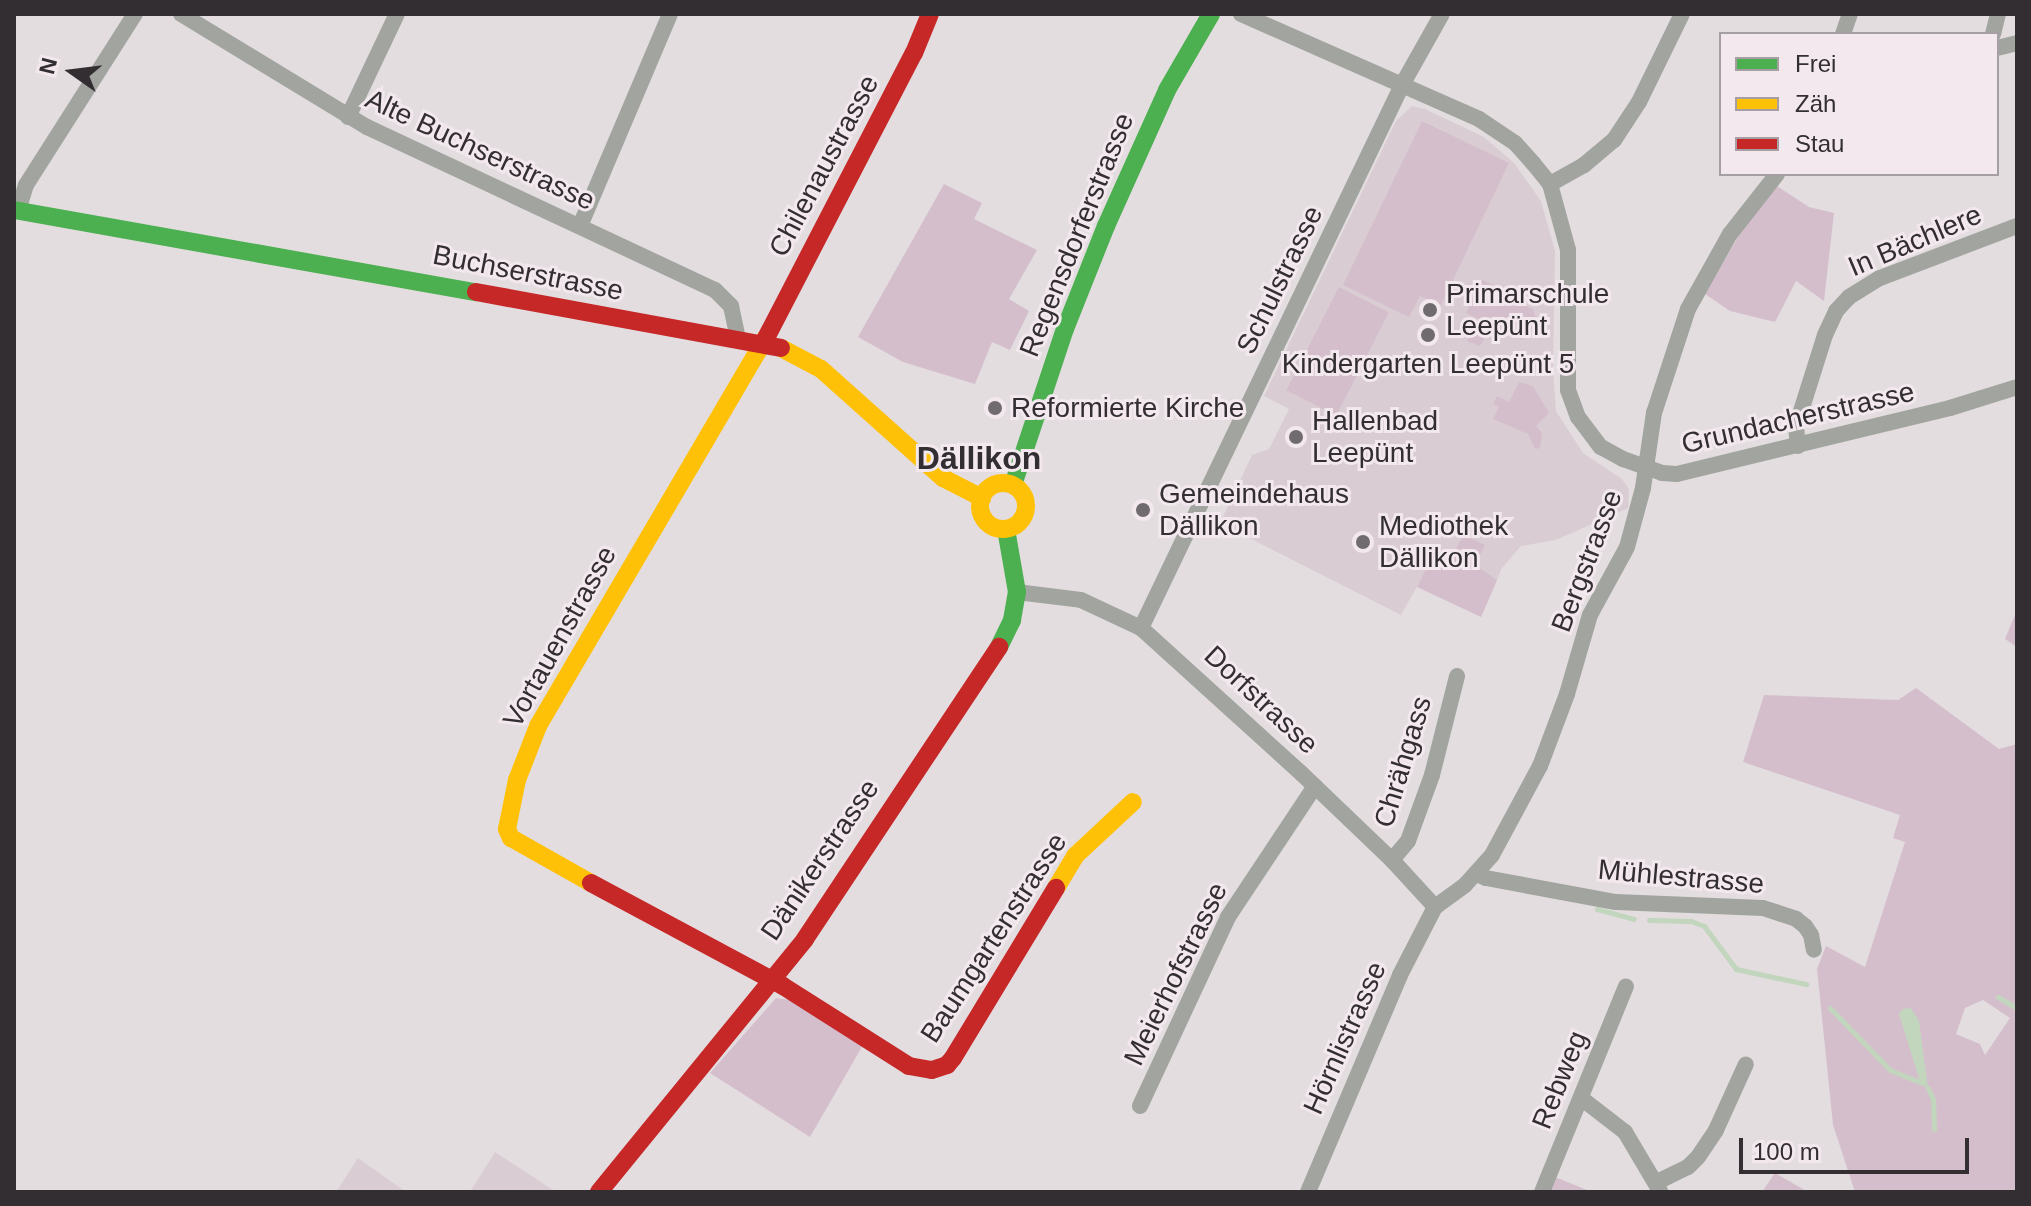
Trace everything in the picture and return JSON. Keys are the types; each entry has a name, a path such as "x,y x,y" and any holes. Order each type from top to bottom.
{"street":[{"path":"16,210 26,185 135,14"},
{"name":"Alte Buchserstrasse","path":"181,14 348,117 726,297 735,314 738,339"},
{"path":"348,117 397,14"},
{"path":"580,226 670,14"},
{"name":"Chilenaustrasse","path":"764,343 914,53 930,14"},
{"name":"Regensdorferstrasse","path":"1013,485 1065,329 1106,226 1167,90 1211,14"},
{"name":"Grundacherstrasse","path":"1241,14 1497,129 1515,143 1550,184 1568,250 1568,390 1578,417 1601,447 1646,468 1677,474 1798,446 2017,387"},
{"name":"Schulstrasse","path":"1141,628 1402,85 1442,14"},
{"path":"1550,184 1594,158 1614,140 1639,102 1682,14"},
{"name":"Bergstrasse","path":"1435,907 1477,874 1509,826 1552,739 1590,615 1627,547 1646,468 1660,389 1688,309 1730,234 1775,176"},
{"name":"Buchserstrasse","path":"16,210 764,343 808,359 943,478 982,498"},
{"name":"In Bächlere","path":"1798,446 1796,427 1825,335 1836,311 1849,297 1880,278 2017,226"},
{"name":"Vortauenstrasse","path":"764,343 538,726 517,780 507,829 511,838 528,850 769,980"},
{"path":"995,485 1013,485 1023,495 1026,510 1019,523 1006,529 985,520 982,498 995,485"},
{"name":"Dänikerstrasse","path":"599,1192 805,939 996,653 1012,620 1017,592 1006,529"},
{"name":"Dorfstrasse","path":"1017,592 1081,600 1141,628 1315,786 1392,860 1435,907"},
{"name":"Chrähgass","path":"1392,860 1408,841 1432,775 1457,676"},
{"name":"Meierhofstrasse","path":"1140,1106 1228,917 1315,786"},
{"name":"Baumgartenstrasse","path":"769,980 909,1066 924,1070 947,1065 1075,856 1133,802"},
{"name":"Mühlestrasse","path":"1477,874 1616,902 1763,908 1796,919 1805,926 1814,950"},
{"name":"Hörnlistrasse","path":"1308,1192 1400,975 1435,907"},
{"name":"Rebweg","path":"1542,1192 1626,986"},
{"path":"1581,1098 1625,1132 1659,1187 1698,1157 1716,1130 1746,1064"}],"shaded area":[{"name":"Primarschule Leepünt","path":"1412,106 1484,137 1514,163 1541,201 1555,251 1553,369 1556,411 1583,453 1622,479 1629,489 1628,508 1556,540 1521,546 1502,568 1483,613 1419,583 1401,615 1220,523 1252,455 1269,449 1289,409 1264,396 1396,121"},
{"path":"1422,121 1509,163 1441,305 1420,296 1409,317 1343,285"},
{"path":"944,184 982,203 974,219 1037,250 1009,299 1029,311 1010,350 992,342 975,384 903,362 858,337"},
{"path":"1777,186 1809,207 1834,213 1824,301 1796,281 1775,322 1730,311 1705,294 1745,225"},
{"path":"1481,279 1501,289 1499,294 1533,309 1538,324 1522,340 1492,325 1480,346 1467,341 1478,319 1466,313"},
{"path":"1339,287 1389,312 1336,416 1286,390"},
{"path":"1519,382 1533,386 1549,413 1536,426 1542,433 1540,448 1535,449 1528,434 1493,419 1499,407 1493,404 1497,396 1509,402"},
{"path":"1463,535 1485,545 1475,565 1497,580 1481,617 1417,587 1437,547 1453,555"},
{"path":"2017,610 2017,647 2005,639"},
{"path":"1916,688 1999,749 2017,744 2017,1192 1855,1192 1833,1125 1817,969 1826,946 1865,967 1905,842 1893,838 1900,815 1743,762 1764,695 1898,700","holes":["1983,1000 2010,1018 1985,1055 1980,1044 1956,1034 1965,1008"]},
{"path":"776,998 791,1000 863,1045 810,1137 710,1073"},
{"path":"1911,1008 1919,1021 1928,1088 1921,1085 1899,1014 1903,1009"},
{"path":"495,1152 556,1192 470,1192"},
{"path":"358,1158 406,1192 336,1192"},
{"path":"1775,1173 1808,1192 1762,1192"},
{"path":"1555,1177 1592,1192 1549,1192"}],"waterway":[{"path":"1597,909 1634,919"},
{"path":"1649,920 1691,921 1704,926 1736,969 1806,984"},
{"path":"1998,997 2017,1008"},
{"path":"1830,1008 1890,1070 1920,1082"},
{"path":"1928,1088 1933,1099 1934,1129"}],"traffic: fast":[{"path":"1013,485 1065,329 1106,226 1167,90 1211,14"},
{"path":"14,210 476,292"},
{"path":"999,647 1012,620 1017,592 1006,529"}],"traffic: slow":[{"path":"591,883 511,838 507,829 517,780 538,726 766,338"},
{"path":"781,348 821,369 943,478 982,498"},
{"path":"1003,483 1019,490 1026,506 1019,522 1003,529 987,522 980,506 987,490 1003,483"},
{"path":"1056,888 1075,856 1133,802"}],"traffic: jam":[{"path":"766,338 914,53 930,14"},
{"path":"476,292 781,348"},
{"path":"599,1192 805,939 999,647"},
{"path":"591,883 783,986 909,1066 932,1070 947,1065 953,1058 1056,888"}],"place":[{"name":"Primarschule Leepünt","path":"1430,310"},
{"name":"Kindergarten Leepünt 5","path":"1428,335"},
{"name":"Reformierte Kirche","path":"995,408"},
{"name":"Hallenbad Leepünt","path":"1296,437"},
{"name":"Gemeindehaus Dällikon","path":"1143,510"},
{"name":"Mediothek Dällikon","path":"1363,542"}],"district":[{"name":"Dällikon","path":"979,458"}]}
